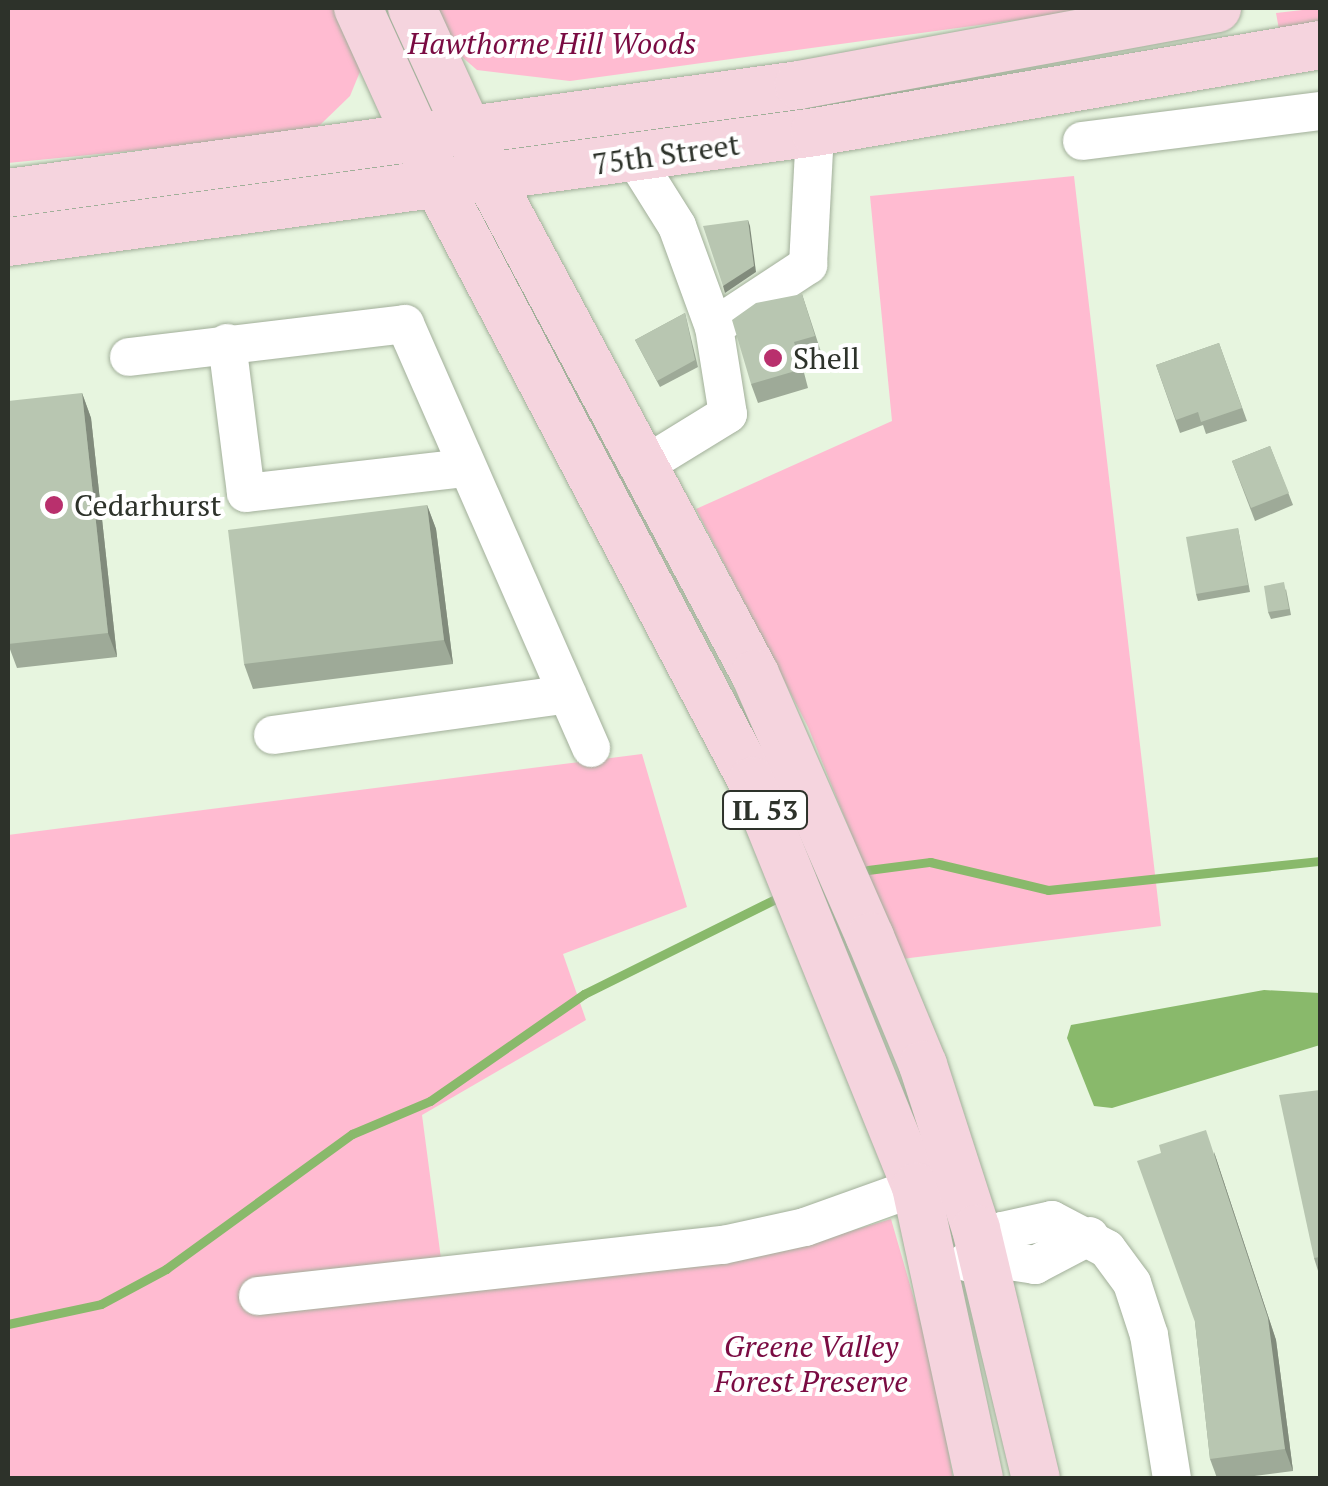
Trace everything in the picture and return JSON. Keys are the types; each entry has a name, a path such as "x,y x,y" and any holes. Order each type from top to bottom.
{"main road":[{"name":"IL 53","path":"358,8 439,186 752,780 916,1187 979,1478"},
{"name":"IL 53","path":"412,8 490,179 787,741 923,1065 983,1257 1036,1478"},
{"name":"75th Street","path":"8,192 416,140 799,85 1217,8"},
{"name":"75th Street","path":"8,242 635,159 1320,46"}],"street":[{"path":"1082,141 1320,111"},
{"path":"714,327 808,265 815,132"},
{"path":"635,159 677,226 714,327 728,414 642,467"},
{"path":"129,357 405,324 591,748"},
{"path":"226,343 246,494 467,468"},
{"path":"272,735 567,694"},
{"path":"258,1296 723,1245 806,1227 916,1187"},
{"path":"935,1271 983,1257 1035,1265 1090,1236 1132,1283 1149,1334 1172,1478"}],"green space":[{"path":"8,8 342,8 364,62 350,96 320,125 290,135 8,163"},
{"name":"Hawthorne Hill Woods","path":"436,8 1105,8 570,81 477,70 461,56"},
{"path":"1320,8 1320,29 1280,35 1276,13"},
{"path":"1074,176 1161,926 902,959 808,727 696,509 892,421 870,196"},
{"name":"Greene Valley Forest Preserve","path":"642,754 687,907 563,954 586,1020 422,1115 445,1289 784,1251 891,1219 934,1368 953,1478 8,1478 8,835"}],"shaded area":[{"path":"1264,990 1320,993 1320,1045 1112,1108 1094,1106 1067,1038 1071,1025"}],"building":[{"name":"Shell","path":"748,220 754,266 723,286 703,226"},
{"name":"Shell","path":"802,294 815,336 794,342 802,369 751,384 732,320 756,303"},
{"name":"Shell","path":"685,313 695,360 657,381 635,340"},
{"path":"1219,343 1242,408 1201,422 1198,412 1176,420 1156,365"},
{"name":"Cedarhurst","path":"82,393 108,633 8,644 8,401"},
{"path":"1270,446 1289,493 1251,508 1232,461"},
{"path":"427,505 444,640 244,664 228,530"},
{"path":"1238,528 1248,585 1196,594 1186,537"},
{"path":"1284,582 1289,609 1268,612 1264,586"},
{"path":"1320,1090 1320,1257 1314,1258 1279,1095"},
{"path":"1206,1130 1268,1318 1285,1449 1210,1459 1195,1322 1137,1161 1161,1153 1159,1145"}],"waterway":[{"path":"868,870 930,862 1048,890 1320,861"},
{"path":"8,1324 101,1304 166,1269 352,1134 430,1101 584,994 781,896"}],"place":[{"name":"Shell","path":"773,358"},
{"name":"Cedarhurst","path":"54,505"}]}
